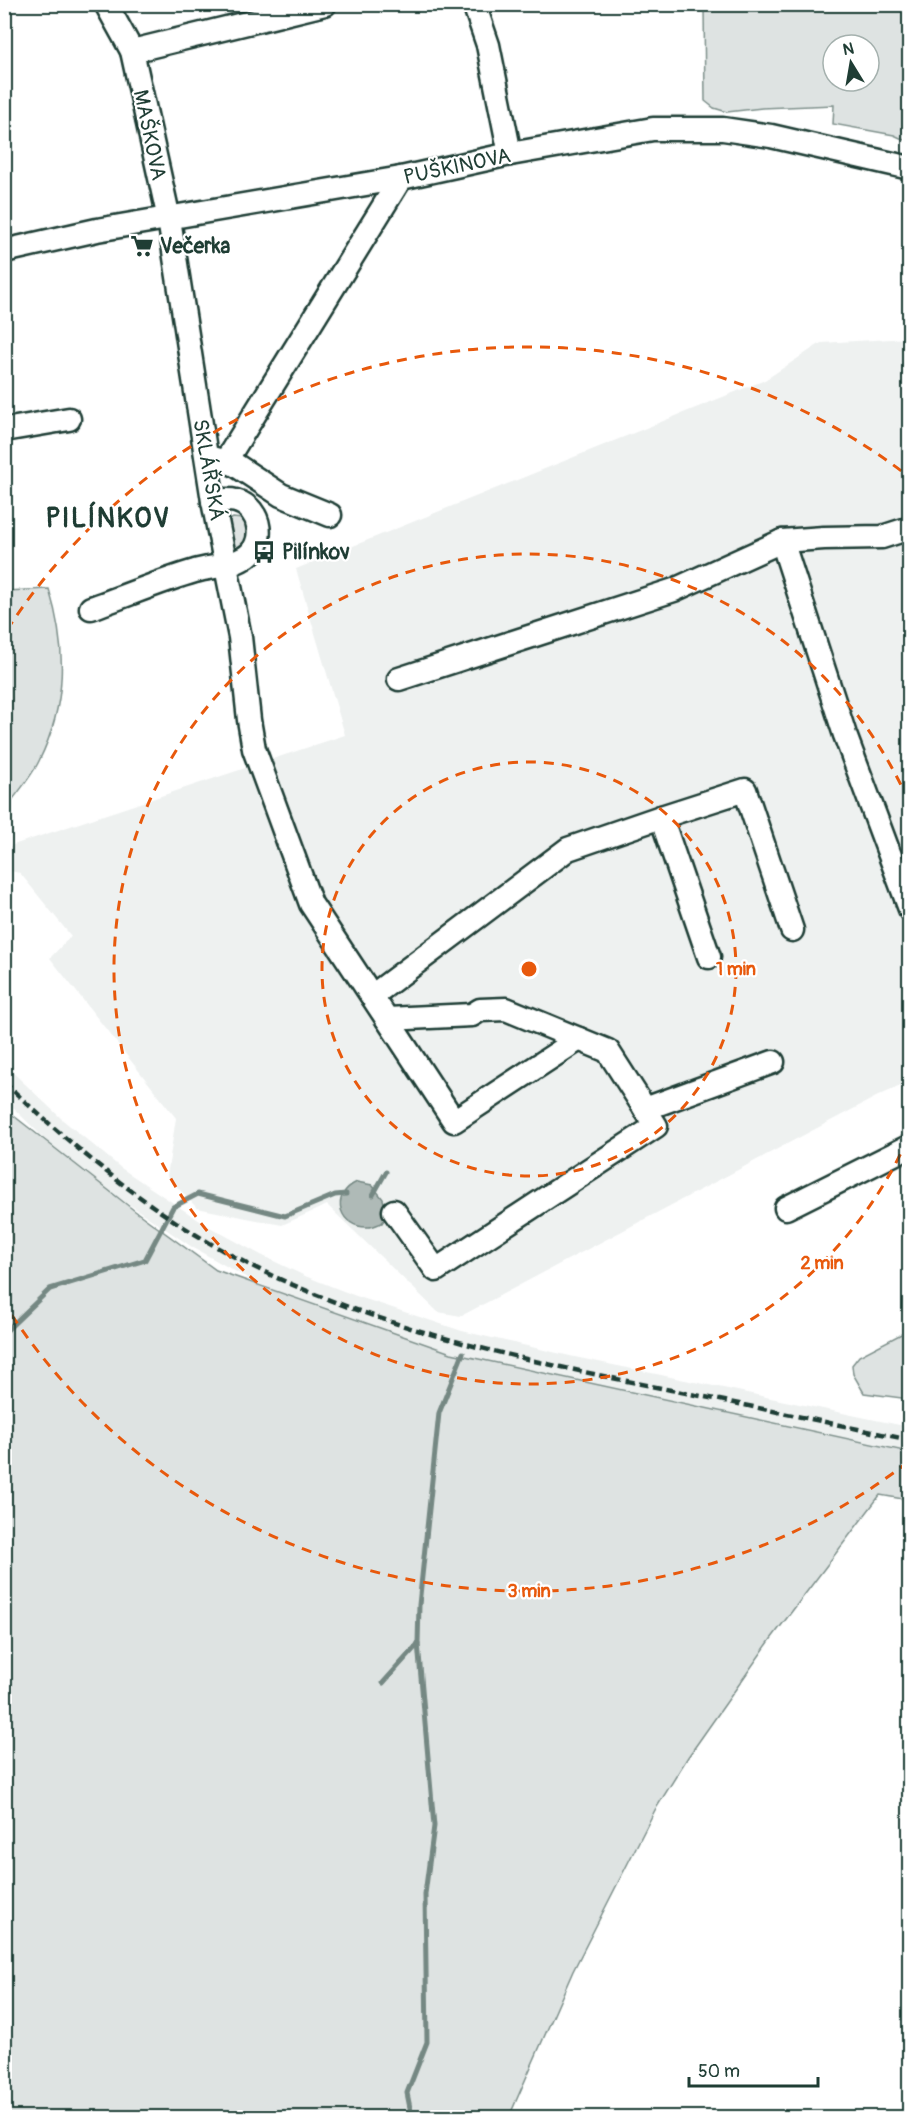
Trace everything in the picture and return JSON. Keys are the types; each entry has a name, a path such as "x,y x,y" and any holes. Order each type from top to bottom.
{"street":[{"name":"MAŠKOVA","path":"106,4 132,51 169,219"},
{"path":"132,51 325,4"},
{"path":"474,4 488,45 510,154"},
{"name":"PUŠKINOVA","path":"4,251 97,230 401,178 510,154 653,129 723,129 771,136 909,168"},
{"path":"330,515 280,495 234,464 216,460 401,178"},
{"name":"SKLÁŘSKÁ","path":"169,219 216,460 213,501 240,637 254,749 311,904 454,1121 579,1039"},
{"path":"4,430 69,419"},
{"path":"91,608 195,571 244,559 257,547 260,532 258,522 247,506 238,501 213,501"},
{"path":"399,679 674,590 782,541 882,537 909,528"},
{"path":"782,541 845,735 909,909"},
{"path":"372,996 568,849 745,790 792,930"},
{"path":"662,817 709,957"},
{"path":"387,1019 472,1015 480,1010 506,1009 608,1051 656,1126 436,1270 394,1210"},
{"path":"645,1109 774,1062"},
{"path":"786,1208 909,1146"}],"shaded area":[{"path":"704,5 909,5 909,142 894,135 833,124 834,105 727,112 714,108 705,101"},
{"path":"909,338 909,1082 876,1097 461,1316 438,1312 327,1205 282,1225 197,1208 167,1176 176,1118 50,958 71,936 20,873 5,870 4,848 345,735 296,569 765,380 821,343"},
{"path":"233,518 242,519 248,528 245,547 238,550 232,549 228,521"},
{"path":"49,589 59,633 61,655 61,676 55,719 36,767 5,810 5,591"},
{"path":"4,1064 64,1121 121,1168 206,1225 305,1276 356,1296 462,1331 909,1427 909,1453 455,1356 295,1299 249,1279 192,1247 105,1188 46,1140 5,1100"},
{"path":"5,1109 135,1211 216,1270 451,1353 909,1452 909,1500 880,1495 771,1639 688,1757 655,1810 573,1971 509,2117 5,2117"},
{"path":"357,1182 372,1185 383,1199 387,1215 382,1223 371,1227 359,1226 351,1223 345,1217 340,1202 348,1188"},
{"path":"909,1330 909,1399 864,1393 853,1374 852,1365 859,1356"}],"waterway":[{"path":"373,1195 386,1172"},
{"path":"4,1333 50,1289 145,1260 173,1207 198,1194 285,1216 335,1195 346,1194"},
{"path":"412,2118 407,2093 427,2042 425,1894 434,1826 418,1643 419,1605 439,1413 463,1353"},
{"path":"383,1683 418,1644"}],"railway":[{"path":"4,1082 92,1160 187,1229 256,1268 356,1310 512,1356 910,1440"}],"place":[{"name":"Večerka","path":"142,246"},
{"name":"Pilínkov","path":"264,552"}],"district":[{"name":"PILÍNKOV","path":"108,518"}]}
